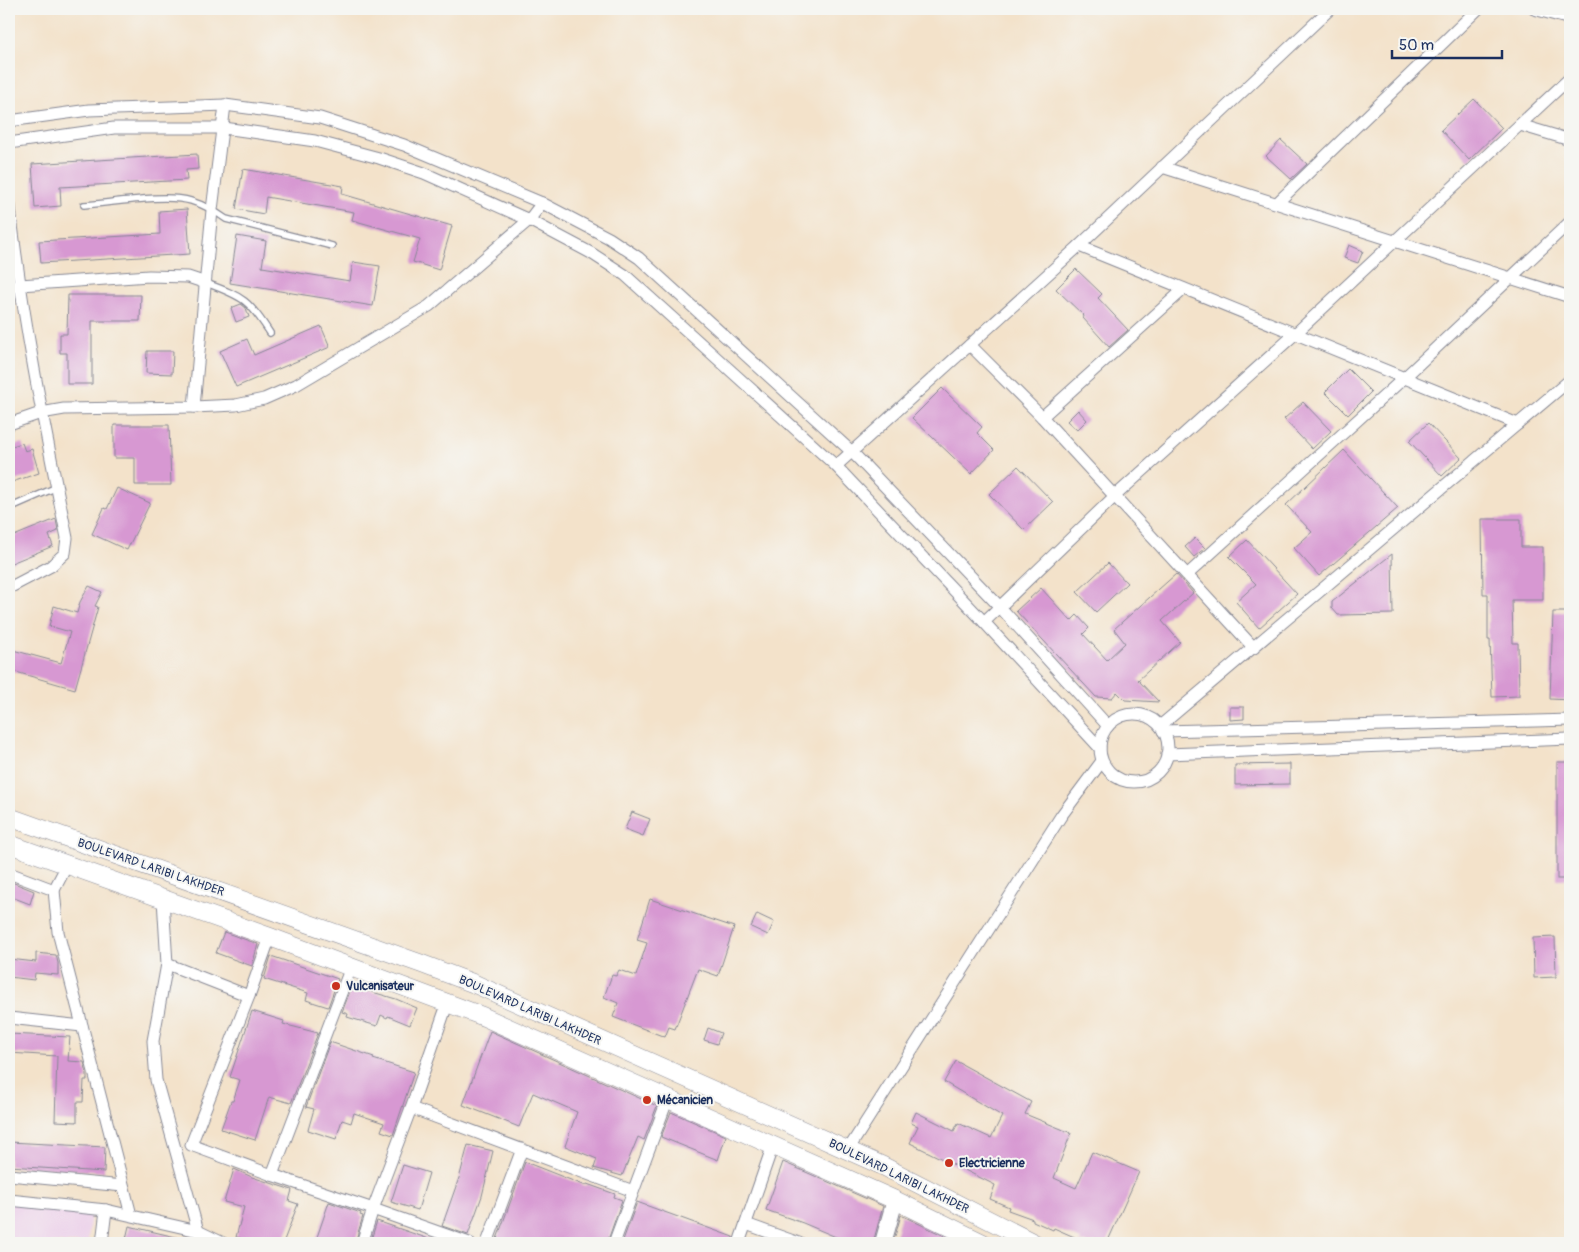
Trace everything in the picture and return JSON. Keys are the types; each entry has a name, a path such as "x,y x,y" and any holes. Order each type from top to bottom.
{"main road":[{"name":"BOULEVARD LARIBI LAKHDER","path":"9,817 475,984 848,1150 904,1176 1034,1243"},
{"name":"BOULEVARD LARIBI LAKHDER","path":"9,844 448,1002 773,1145 895,1200 983,1243"},
{"path":"895,1200 904,1176"}],"street":[{"path":"836,466 1079,246 1330,9"},
{"path":"1277,203 1478,9"},
{"path":"1534,9 1570,19"},
{"path":"984,622 1115,496 1295,334 1570,78"},
{"path":"194,407 212,210 226,105"},
{"path":"9,121 89,110 226,105 320,118 404,145 542,203 609,238 639,258 852,452 1000,607 1108,726"},
{"path":"1520,125 1570,140"},
{"path":"9,143 114,128 224,128 315,141 379,158 424,173 529,220 591,252 625,275 836,466 1100,748"},
{"path":"1162,166 1570,298"},
{"path":"9,198 10,230 41,412 67,538 65,553 51,566 9,588"},
{"path":"9,424 41,412 64,409 194,407 246,403 264,399 296,385 429,306 529,220 542,203"},
{"path":"1188,574 1404,378 1570,222"},
{"path":"1079,246 1518,424"},
{"path":"9,288 20,285 149,276 188,277 206,283"},
{"path":"1042,417 1184,289"},
{"path":"970,345 1042,417 1254,648"},
{"path":"1162,729 1254,648 1570,380"},
{"path":"1134,714 1152,720 1162,729 1167,744 1167,754 1159,771 1151,777 1142,781 1132,782 1114,776 1107,769 1102,761 1101,740 1108,726 1116,720 1134,714"},
{"path":"1162,729 1570,720"},
{"path":"1167,754 1570,739"},
{"path":"848,1150 1061,816 1102,761"},
{"path":"67,865 54,890 58,932 131,1215"},
{"path":"9,873 54,890"},
{"path":"163,899 167,964 153,1041 156,1080 198,1230"},
{"path":"270,937 191,1144 272,1175 469,1243"},
{"path":"167,964 249,996"},
{"path":"272,1175 351,967"},
{"path":"362,1243 448,1002"},
{"path":"9,1018 82,1026"},
{"path":"614,1243 668,1098"},
{"path":"411,1108 633,1191"},
{"path":"739,1243 773,1145"},
{"path":"487,1243 522,1149"},
{"path":"9,1176 123,1186"},
{"path":"9,1200 106,1210 131,1215 198,1230 223,1243"},
{"path":"883,1243 895,1200"},
{"path":"102,1243 106,1210"},
{"path":"746,1224 799,1243"}],"lane":[{"path":"84,205 167,198 190,201 212,210 226,219 332,246"},
{"path":"206,283 244,299 255,310 270,333"},
{"path":"9,508 57,487"}],"shaded area":[{"path":"9,1200 91,1209 88,1243 9,1243"}],"building":[{"path":"1474,99 1502,128 1469,160 1441,130"},
{"path":"1281,140 1307,164 1291,179 1266,156"},
{"path":"197,154 198,169 186,170 187,180 60,187 61,206 35,208 32,164"},
{"path":"243,169 343,186 342,194 452,226 439,270 413,262 420,239 352,220 354,212 266,197 264,214 236,209"},
{"path":"187,209 190,254 41,263 39,241 160,234 159,211"},
{"path":"237,236 266,241 262,267 350,281 353,262 380,266 373,306 230,283"},
{"path":"1349,245 1363,251 1358,263 1344,258"},
{"path":"1076,269 1102,294 1098,298 1128,330 1109,347 1083,318 1084,316 1056,289"},
{"path":"68,295 141,295 140,321 92,321 92,384 67,384 67,353 60,353 60,334 67,334"},
{"path":"241,304 246,308 249,317 236,322 231,308"},
{"path":"321,326 330,347 236,387 220,351 247,339 254,355"},
{"path":"147,351 173,351 172,374 146,373"},
{"path":"1348,369 1371,392 1348,415 1325,392"},
{"path":"942,388 982,427 977,433 994,450 971,474 912,418"},
{"path":"1303,402 1331,431 1312,449 1284,419"},
{"path":"1078,410 1087,420 1077,430 1067,421"},
{"path":"1428,423 1461,458 1442,476 1409,441"},
{"path":"114,425 169,425 171,485 135,485 135,458 114,458"},
{"path":"22,443 25,451 32,449 39,473 9,483 9,447"},
{"path":"1344,450 1398,508 1319,576 1294,548 1312,532 1286,505"},
{"path":"1018,466 1053,502 1024,530 989,494"},
{"path":"117,488 150,503 127,550 92,534 104,508 107,509"},
{"path":"56,519 58,531 49,535 53,546 9,564 9,538"},
{"path":"1482,519 1521,519 1521,547 1543,547 1543,600 1512,600 1513,643 1518,643 1519,696 1492,697 1490,640 1488,640 1488,594 1483,594"},
{"path":"1195,538 1205,548 1194,557 1185,547"},
{"path":"1247,540 1297,594 1259,628 1236,602 1256,584 1229,557"},
{"path":"1392,554 1393,614 1338,615 1332,608 1332,602"},
{"path":"1108,563 1127,583 1096,612 1077,592"},
{"path":"1176,574 1193,593 1162,621 1180,642 1138,680 1159,702 1125,700 1117,692 1112,698 1096,697 1016,611 1041,588 1071,621 1077,615 1089,628 1083,634 1107,660 1125,643 1114,629"},
{"path":"89,586 102,592 95,606 98,607 75,689 9,670 9,649 61,663 70,632 49,626 54,606 77,613 80,602"},
{"path":"1553,612 1570,612 1570,700 1550,699"},
{"path":"1230,707 1244,707 1244,719 1230,720"},
{"path":"1557,762 1570,762 1570,879 1557,879"},
{"path":"1290,764 1290,784 1235,785 1235,765"},
{"path":"632,812 650,819 643,836 625,829"},
{"path":"9,881 34,891 30,904 9,896"},
{"path":"650,899 734,927 718,976 698,969 675,1029 669,1027 665,1037 613,1017 618,1003 604,997 612,975 616,976 619,970 636,976 647,943 637,940"},
{"path":"757,914 774,922 768,935 751,927"},
{"path":"224,932 258,944 252,966 216,953"},
{"path":"1555,937 1556,977 1534,978 1533,938"},
{"path":"36,953 56,955 58,975 35,973 34,980 9,977 9,959 36,962"},
{"path":"271,956 338,979 328,1007 306,1000 308,993 264,979"},
{"path":"352,986 396,999 417,1008 410,1025 381,1015 377,1026 347,1017 348,1014 342,1012"},
{"path":"252,1011 284,1021 283,1024 318,1033 291,1103 269,1097 255,1140 221,1129 240,1080 230,1077"},
{"path":"708,1028 721,1033 717,1044 704,1040"},
{"path":"490,1031 657,1106 644,1140 638,1137 622,1176 594,1168 597,1159 565,1146 577,1112 533,1093 519,1127 463,1105"},
{"path":"9,1034 70,1037 68,1061 84,1062 87,1074 87,1080 84,1080 83,1102 77,1102 77,1122 55,1121 57,1056 9,1053"},
{"path":"330,1042 374,1057 373,1059 414,1072 393,1135 381,1131 384,1123 354,1113 351,1123 342,1120 336,1139 308,1130 314,1109 306,1107"},
{"path":"956,1061 1031,1102 1025,1114 1071,1133 1054,1178 1076,1188 1092,1152 1139,1172 1107,1243 1080,1243 1081,1240 1008,1210 1009,1207 990,1199 995,1185 910,1143 918,1126 911,1123 916,1112 954,1131 958,1123 991,1138 1002,1116 944,1082"},
{"path":"671,1112 726,1136 718,1160 661,1137"},
{"path":"9,1142 105,1147 104,1172 9,1166"},
{"path":"468,1145 493,1151 482,1196 468,1235 442,1226 460,1175"},
{"path":"525,1162 586,1186 587,1184 615,1194 614,1197 622,1200 607,1243 508,1243 497,1239"},
{"path":"783,1162 883,1206 873,1243 850,1243 766,1210"},
{"path":"403,1165 429,1173 418,1210 391,1202"},
{"path":"234,1169 292,1190 289,1201 298,1204 283,1243 258,1243 236,1237 244,1207 224,1202"},
{"path":"329,1202 361,1213 360,1215 363,1216 355,1243 327,1243 316,1240"},
{"path":"637,1202 733,1237 732,1243 622,1243"},
{"path":"901,1215 959,1243 893,1243"},
{"path":"377,1221 435,1241 435,1243 370,1243"},
{"path":"129,1226 184,1239 183,1243 125,1243"}],"place":[{"name":"Vulcanisateur","path":"336,986"},
{"name":"Mécanicien","path":"647,1100"},
{"name":"Electricienne","path":"949,1163"}]}
